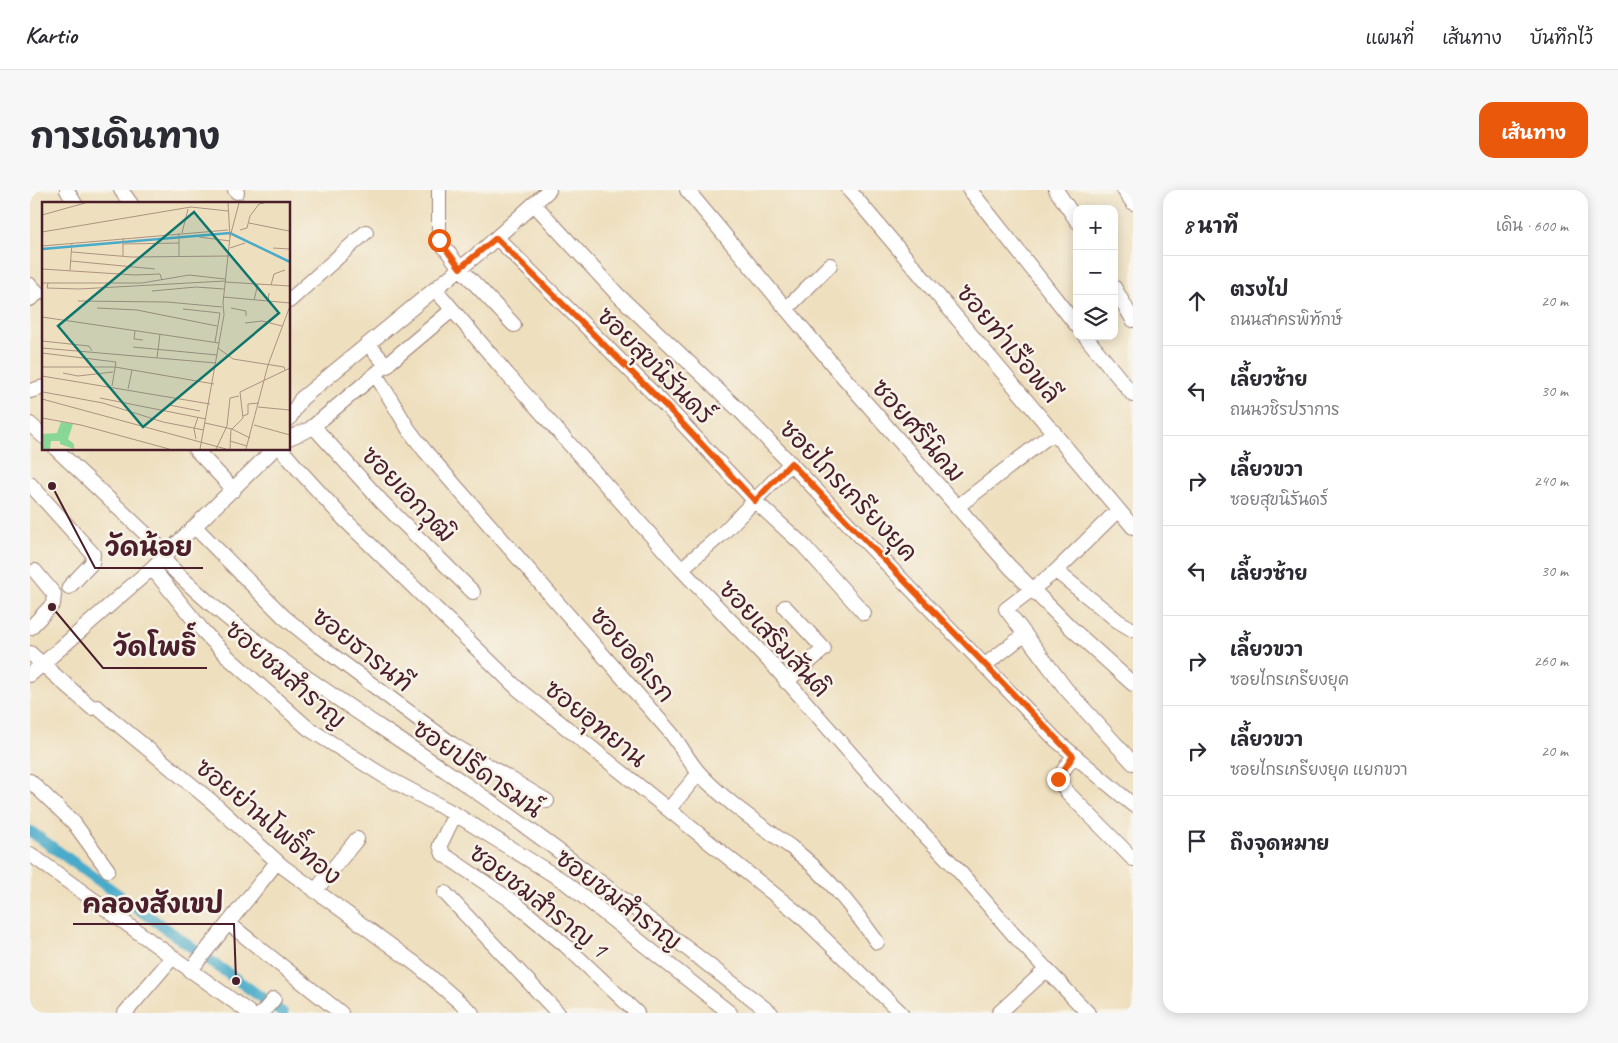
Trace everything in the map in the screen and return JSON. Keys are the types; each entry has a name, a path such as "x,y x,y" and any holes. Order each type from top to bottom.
{"street":[{"path":"67,190 74,202"},
{"path":"121,190 130,202"},
{"path":"439,190 439,240 460,268 514,324"},
{"path":"290,417 302,399 496,238 549,190"},
{"name":"ซอยศรีนิคม","path":"687,190 786,309 1030,590 1133,684"},
{"name":"ซอยท่าเรือพลี","path":"849,190 1133,527"},
{"path":"970,190 1073,321"},
{"path":"1056,190 1073,216"},
{"path":"1124,190 1133,203"},
{"name":"ซอยไกรเกรียงยุค","path":"534,204 617,294 706,376 1073,756 1115,788 1133,806"},
{"path":"290,300 366,232"},
{"name":"ซอยสุขนิรันดร์","path":"496,238 668,408 755,501 803,545 864,613"},
{"path":"786,309 830,265"},
{"name":"ซอยเสริมสันติ","path":"434,289 681,569 772,664 786,682 1046,969 1081,1011"},
{"path":"1118,305 1133,320"},
{"path":"290,438 313,426 452,310"},
{"path":"1088,340 1133,395"},
{"path":"368,344 387,366"},
{"name":"ซอยอดิเรก","path":"376,375 409,430 425,451 671,733 699,773 760,826 792,848 818,870 850,904 876,942"},
{"path":"30,392 42,387"},
{"path":"30,424 42,435"},
{"name":"ซอยเอกวุฒิ","path":"313,426 382,502 474,592"},
{"path":"957,507 1054,432"},
{"name":"ซอยปรีดารมน์","path":"57,450 224,616 397,739 465,784 771,1013"},
{"path":"196,450 234,490"},
{"path":"30,675 40,664 152,568 273,450"},
{"name":"ซอยอุทยาน","path":"283,450 298,470 344,519 512,683 800,915 901,1013"},
{"path":"681,569 722,534 791,463"},
{"path":"30,484 93,554 92,563 69,588"},
{"path":"1118,510 1056,571 1006,609 1066,689 1133,763"},
{"name":"ซอยธารนที","path":"195,526 284,617 320,646 452,744 547,800"},
{"name":"ซอยชมสำราญ","path":"152,568 203,631 231,660 309,729 384,776 455,814 565,882 730,1013"},
{"path":"30,628 54,604 54,594 35,571"},
{"path":"1056,571 1118,621 1133,630"},
{"path":"785,607 824,649 786,682"},
{"path":"985,665 1025,634"},
{"name":"ซอยย่านโพธิ์ทอง","path":"30,653 40,664 92,708 97,706 211,801 277,862 417,965 472,1013"},
{"path":"1073,756 1058,779 1068,793 1133,859"},
{"path":"669,810 699,773"},
{"path":"30,781 74,823 108,870"},
{"name":"ซอยชมสำราญ 1","path":"455,814 440,845 443,854 515,903 558,939 638,1013"},
{"path":"315,891 357,839"},
{"path":"30,854 250,1013"},
{"path":"190,971 277,862"},
{"path":"445,893 558,1013"},
{"path":"228,923 341,1013"},
{"path":"125,1013 172,958"},
{"path":"999,1013 1046,969"},
{"path":"262,1013 274,999"}],"waterway":[{"path":"30,831 283,1013"}],"place":[{"name":"วัดน้อย","path":"52,486"},
{"name":"วัดโพธิ์","path":"52,607"},
{"name":"คลองสังเขป","path":"236,981"}],"route":[{"path":"439,240 446,252 460,268 496,238 668,408 755,501 791,463 1073,756 1058,779"}]}
